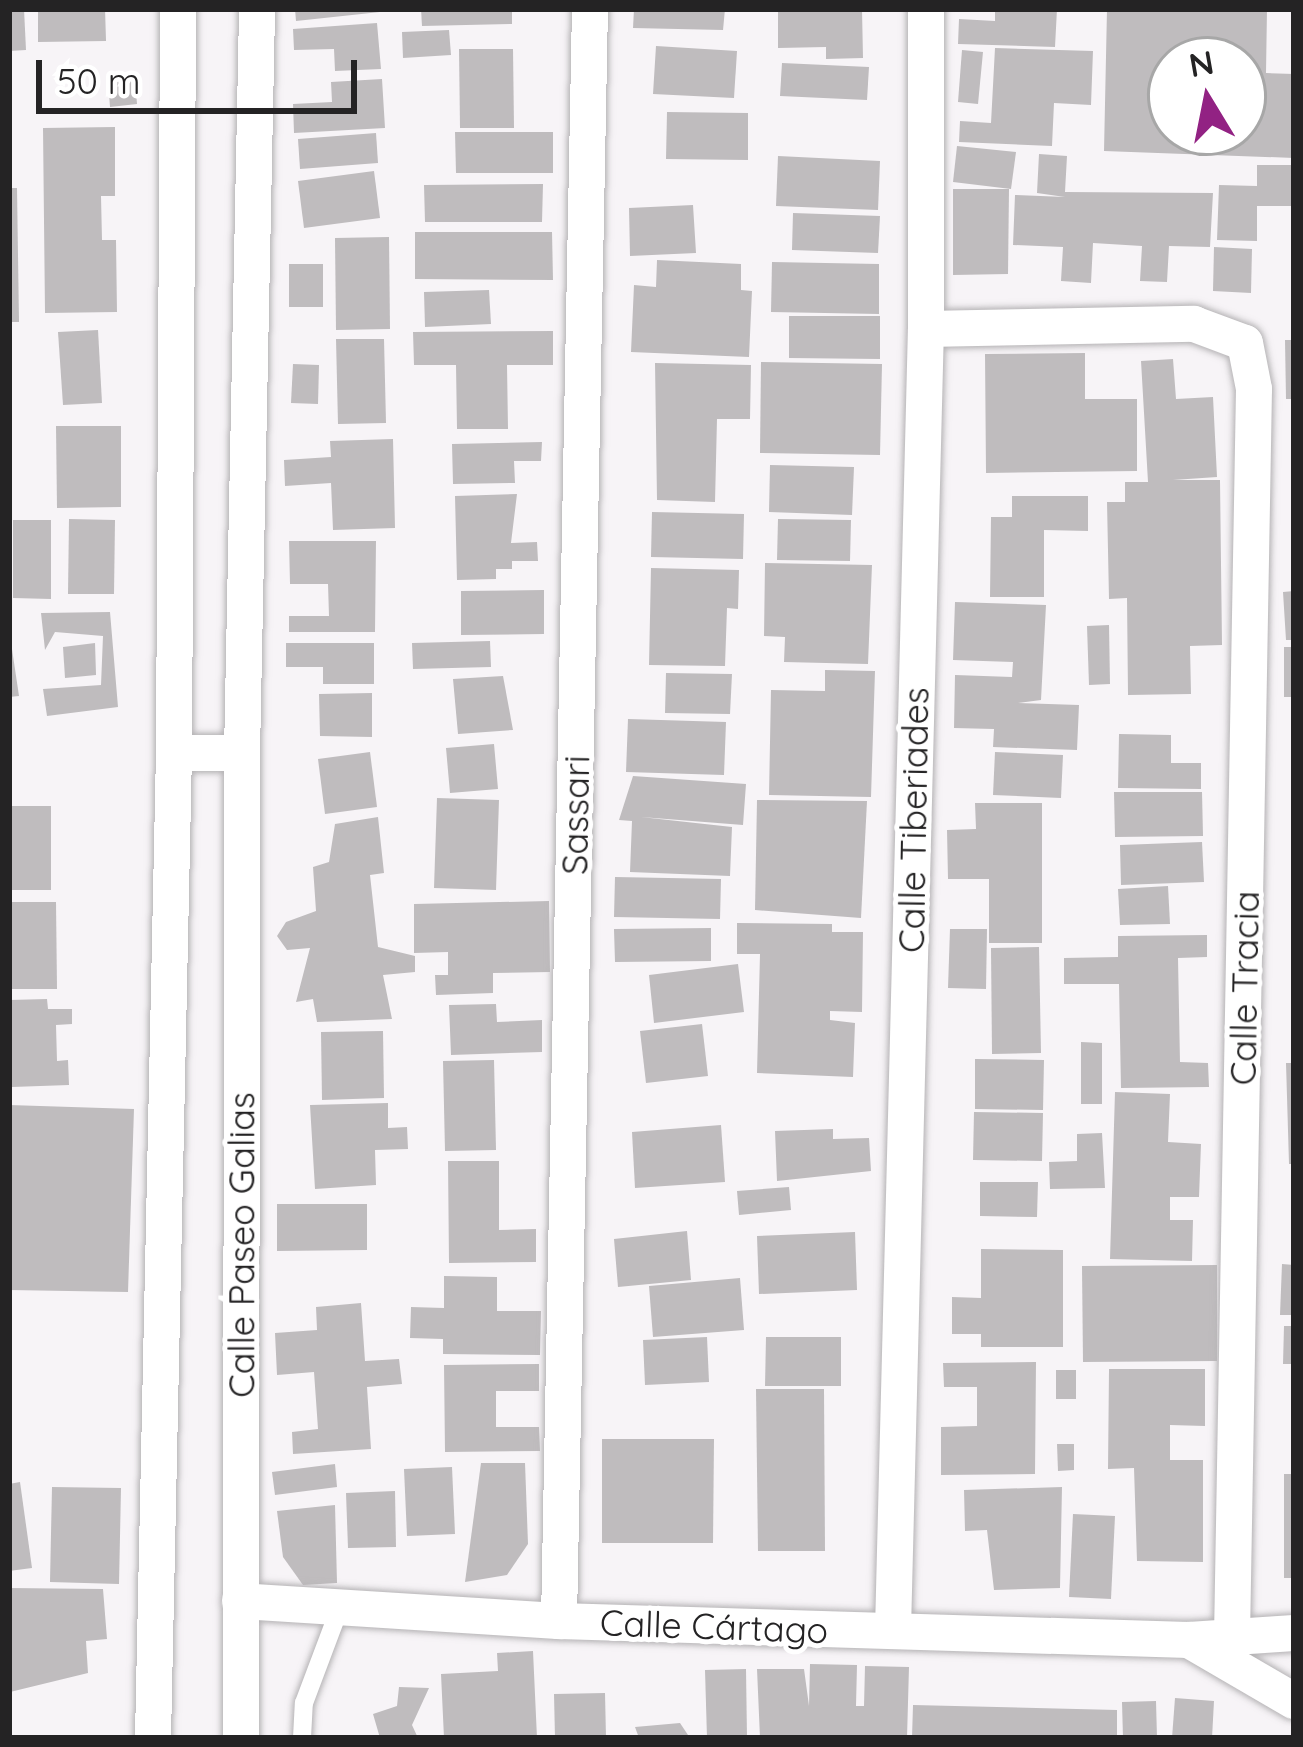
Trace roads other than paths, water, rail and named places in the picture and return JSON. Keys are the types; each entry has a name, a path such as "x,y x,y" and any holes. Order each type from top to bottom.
{"street":[{"path":"153,1738 174,754 178,9"},
{"name":"Calle Paseo Galias","path":"241,1738 242,753 257,9"},
{"name":"Sassari","path":"560,1622 590,9"},
{"name":"Calle Tiberiades","path":"893,1630 926,329 926,9"},
{"name":"Calle Tracia","path":"926,329 1194,324 1245,344 1254,389 1232,1633"},
{"path":"174,754 242,753"},
{"name":"Calle Cártago","path":"241,1601 560,1622 1189,1640 1232,1633 1294,1633"},
{"name":"Calle Cártago","path":"1189,1640 1294,1701"}],"lane":[{"path":"302,1738 304,1703 340,1607"}]}
